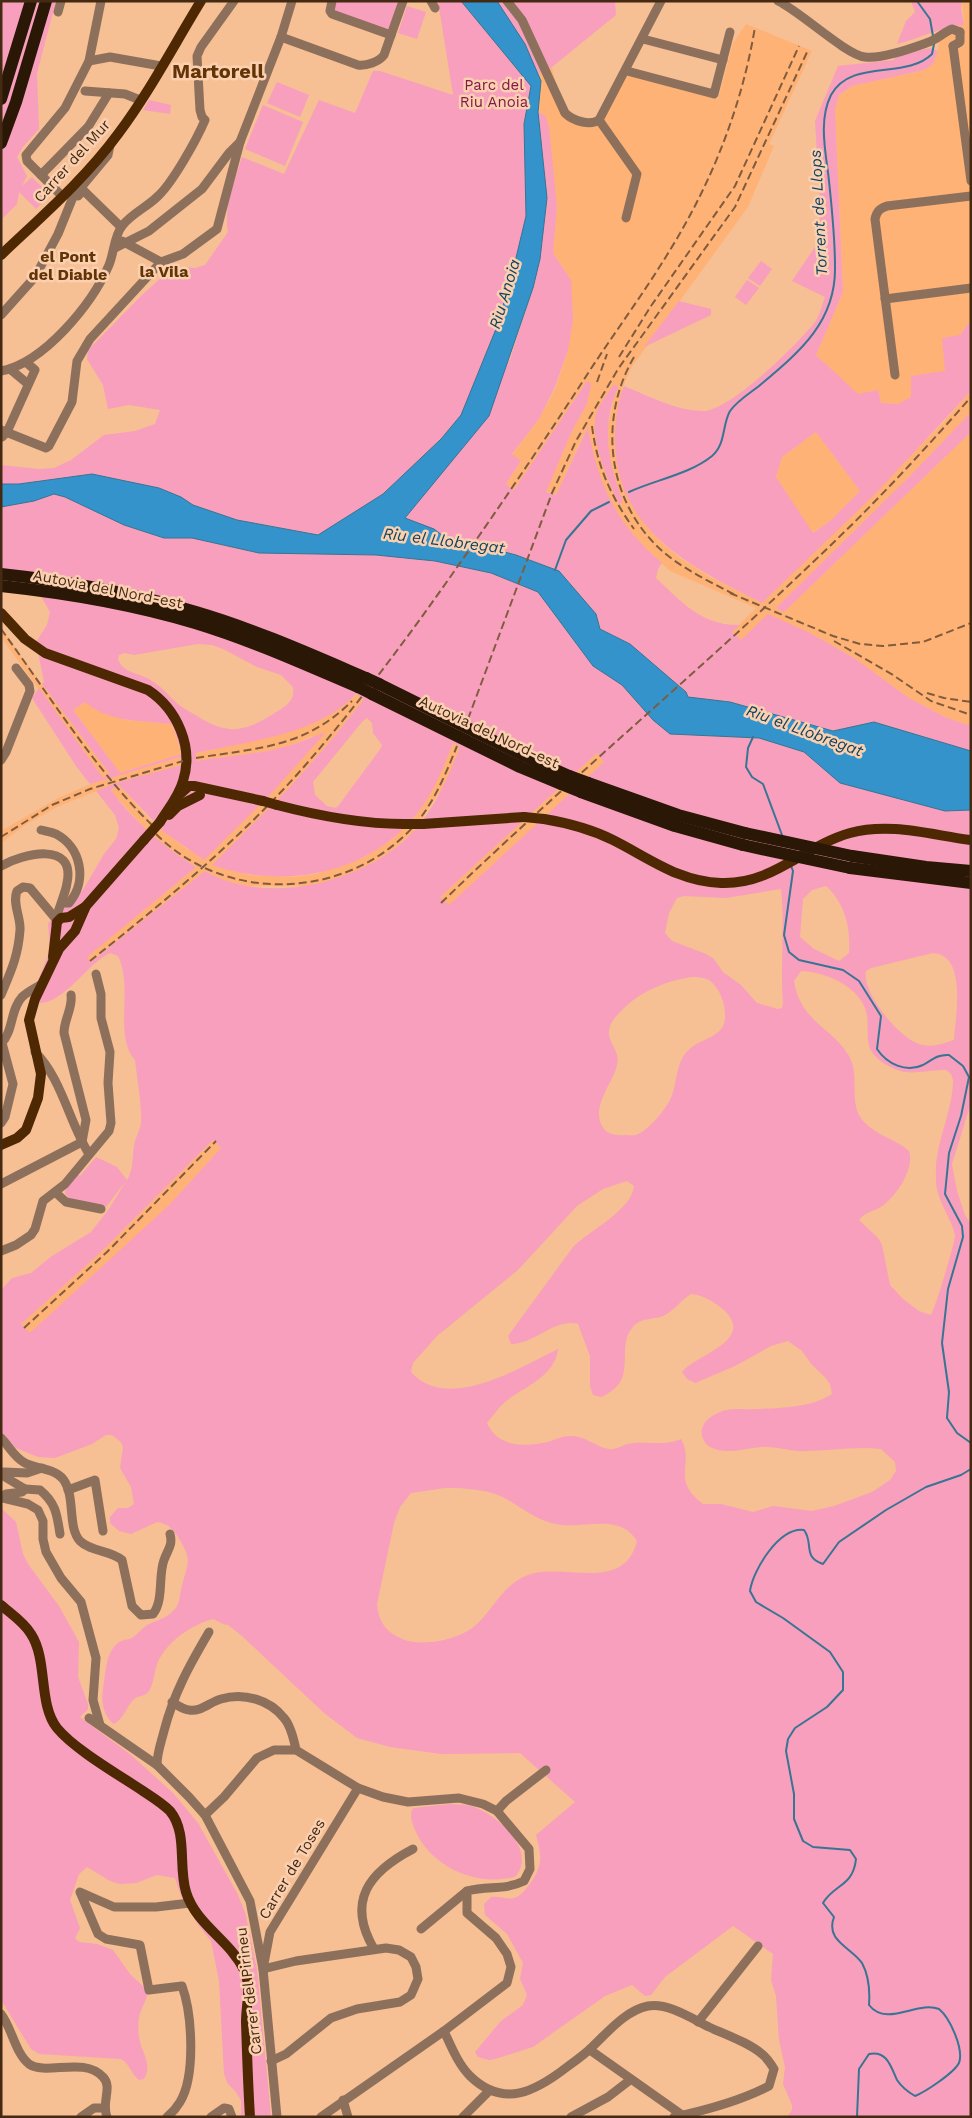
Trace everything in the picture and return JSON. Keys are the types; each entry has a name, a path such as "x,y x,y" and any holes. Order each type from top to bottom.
{"highway":[{"path":"1,100 31,1"},
{"path":"1,143 16,102 46,1"},
{"name":"Autovia del Nord-est","path":"1,574 196,623 362,682 520,766 585,787 675,826 851,862 971,883"},
{"name":"Autovia del Nord-est","path":"1,586 60,588"},
{"name":"Autovia del Nord-est","path":"851,862 971,870"}],"main road":[{"name":"Carrer del Mur","path":"1,255 62,196 110,144 140,100 201,1"},
{"path":"1,613 18,633 38,649 71,663 139,686 168,702 177,712 188,730 192,748 191,774 186,788 160,822 86,906 73,931 52,962 29,1015 29,1025 41,1082 38,1098 31,1120 22,1134 1,1145"},
{"path":"157,696 174,718 189,752 186,788"},
{"path":"175,804 186,769 184,742"},
{"path":"191,774 201,791"},
{"path":"186,788 263,801 337,819 374,824 424,824 524,818 544,819 570,824 600,834 678,875 701,881 723,883 744,881 766,875 832,839 860,830 894,828 971,840"},
{"path":"175,804 201,791"},
{"path":"52,962 56,924 61,918 86,906"},
{"path":"68,916 75,922 73,931"},
{"path":"56,924 63,936 73,931"},
{"path":"1,1605 26,1628 34,1639 50,1711 57,1728 82,1749 161,1804 172,1815 180,1834 183,1879 190,1903 204,1923 239,1962 247,1979 256,2117"},
{"path":"249,1992 246,2013 250,2117"}],"street":[{"path":"58,12 61,1"},
{"path":"62,196 27,162 26,155 65,108 89,60 100,1"},
{"path":"6,370 26,362 46,347 71,322 108,267 120,230 158,197 169,184 205,120 202,117 200,106 197,56 201,47 234,1"},
{"path":"26,362 35,370 3,433 46,448 49,446 72,402 77,361 90,339 161,262 183,254 216,230 240,142 281,38 292,1"},
{"path":"332,1 330,11 332,14 392,35"},
{"path":"281,38 358,64 370,63 379,60 384,55 403,1"},
{"path":"507,1 522,20 563,110 569,117 592,123 599,120 643,39 661,1"},
{"path":"778,1 792,4 850,51 862,57 876,57 946,40 958,44 964,35 971,30"},
{"path":"964,35 952,29 946,40 969,148 971,181"},
{"path":"626,71 714,94 730,32"},
{"path":"643,39 723,60"},
{"path":"89,60 110,57 161,66"},
{"path":"86,91 125,94 140,100"},
{"path":"40,174 88,127 109,93"},
{"path":"599,120 637,174 626,218"},
{"path":"115,248 149,231 202,189 229,153 240,142"},
{"path":"1,315 35,277 73,197 108,156 110,144"},
{"path":"67,213 83,190 120,230 124,242 161,262"},
{"path":"895,375 875,219 878,210 887,206 971,196"},
{"path":"886,299 971,288"},
{"path":"6,370 28,384"},
{"path":"1,760 6,752 30,691 29,685 16,668"},
{"path":"40,830 56,834 71,846 80,865 81,877 72,899 62,905"},
{"path":"1,866 38,853 48,852 62,861 67,871 68,882 56,924"},
{"path":"1,995 15,963 18,948 20,928 15,898 17,891 23,887 30,888 56,924"},
{"path":"62,905 68,916"},
{"path":"1,1251 16,1246 31,1235 35,1229 43,1201 65,1184 109,1131 111,1123 108,1083 110,1044 101,1018 101,994 96,974"},
{"path":"1,1123 5,1117 13,1084 2,1044 9,1032 14,1010 19,1001 27,993 42,984"},
{"path":"71,995 72,1001 64,1021 64,1034 86,1120 82,1142"},
{"path":"35,1052 44,1061 52,1076 89,1154"},
{"path":"1,1184 82,1142"},
{"path":"55,1192 66,1202 101,1209"},
{"path":"1,1438 14,1455 24,1462 60,1476 68,1490 78,1539 90,1547 116,1555 122,1560 132,1606 141,1615 153,1614 158,1606 161,1570 171,1548 170,1534"},
{"path":"42,1468 27,1472 3,1469 6,1477 25,1489 40,1490 50,1501 58,1514 60,1534"},
{"path":"68,1490 95,1480 103,1531"},
{"path":"25,1489 22,1492 6,1494 3,1498 28,1504 38,1510 43,1521 43,1539 46,1552 61,1578 81,1602 96,1658 93,1700 100,1725"},
{"path":"157,1765 157,1756 172,1702 208,1632"},
{"path":"172,1702 188,1710 198,1710 220,1699 234,1696 253,1698 272,1705 286,1719 296,1750"},
{"name":"Carrer del Pirineu","path":"89,1718 157,1765 205,1815 250,1901 263,1969 276,2117"},
{"path":"205,1815 224,1797 257,1758 274,1750 296,1750 358,1788 383,1797 408,1802 459,1798 483,1804 497,1811 529,1849 530,1869 524,1881 510,1888 467,1890 421,1929"},
{"path":"497,1811 506,1800 546,1770"},
{"name":"Carrer de Toses","path":"263,1969 270,1932 358,1788"},
{"path":"374,1949 365,1933 362,1915 363,1899 369,1882 395,1858 413,1849"},
{"path":"321,2117 507,1983 511,1967 507,1954 496,1938 467,1913 467,1890"},
{"path":"168,2117 181,2101 186,2089 190,2068 190,2024 187,1999 182,1986 150,1990 140,1945 106,1939 98,1934 80,1892 114,1907 156,1907 190,1903"},
{"path":"698,2022 758,1946"},
{"path":"263,1969 296,1961 374,1949 399,1950 411,1957 418,1979 411,1995 400,2002 356,2008 331,2018 286,2054 271,2061"},
{"path":"444,2030 465,2071 490,2090 504,2094 518,2095 542,2086 590,2050 634,2011 648,2006 676,2011 762,2054 774,2069 769,2086 755,2093 678,2116 590,2050"},
{"path":"1,2014 20,2051 29,2064 41,2068 76,2066 91,2070 103,2077 108,2087 106,2112 94,2108 81,2117"},
{"path":"574,2116 608,2097 630,2080"},
{"path":"463,2117 490,2090"},
{"path":"343,2100 348,2117"},
{"path":"211,2117 224,2108 230,2109 232,2117"}],"shaded area":[{"path":"962,1 971,1 971,320 960,335 945,371 911,397 898,404 881,403 878,390 858,395 816,355 843,292 835,110 839,95 852,86 924,70 933,64 938,51 940,32 948,26 964,25"},
{"path":"746,24 812,51 769,144 774,146 748,207 631,368 622,389 617,413 616,457 620,477 629,499 647,527 663,544 680,558 710,577 762,603 942,424 971,391 971,412 911,475 776,608 785,611 971,432 971,726 945,717 909,698 854,658 812,634 741,640 732,632 756,608 670,571 635,538 613,507 602,485 593,458 588,427 556,495 546,491 572,431 587,404 587,381 514,490 506,484 521,462 512,455 539,419 556,387 568,350 571,280 553,253 557,207 545,115 538,112 541,82 538,74 552,67 559,100 568,115 594,120 624,74 718,99 733,43","holes":["614,384 618,387 608,427 609,456 614,480 623,501 609,483 596,432 596,414"]},
{"path":"816,432 860,491 829,522 812,533 776,477 782,457"},
{"path":"1,628 111,774 103,779 1,637"},
{"path":"356,694 364,699 334,737 291,786 213,865 249,875 294,877 316,874 363,858 390,841 414,817 435,784 453,743 460,747 445,784 412,833 390,852 362,869 335,880 309,886 248,886 225,881 205,871 91,963 86,957 196,867 161,843 146,830 111,791 119,785 150,820 188,850 314,735 295,744 268,751 196,761 196,753 272,737 353,698"},
{"path":"85,702 125,720 172,724 182,754 120,773 73,710"},
{"path":"597,753 604,762 449,906 440,897"},
{"path":"181,757 183,766 119,782 57,807 25,825 1,843 1,831 58,798 98,781"},
{"path":"213,1140 221,1148 169,1205 30,1334 21,1324 100,1253"}],"green space":[{"path":"1,1 56,1 37,73 39,129 17,157 27,176 22,186 32,177 50,195 36,209 19,192 17,204 1,220"},
{"path":"335,1 399,1 389,30 334,11"},
{"name":"Parc del Riu Anoia","path":"438,1 461,1 531,86 524,124 526,216 515,262 498,324 461,415 441,439 383,494 318,535 237,520 193,505 181,497 159,488 92,474 19,484 1,484 1,465 39,469 54,468 71,460 104,435 135,431 155,424 160,410 129,405 108,409 103,385 87,359 88,350 141,296 174,266 195,268 205,265 228,232 228,204 242,157 284,174 319,100 355,113 373,71 380,71 453,95"},
{"path":"497,1 615,1 616,15 552,67 538,74 525,44"},
{"path":"911,1 962,1 961,8 964,25 897,44 906,21 915,12"},
{"path":"407,6 426,12 417,39 398,33"},
{"path":"931,48 938,51 933,64 924,70 852,86 839,95 835,110 843,292 816,355 858,394 878,390 881,403 898,404 911,397 911,376 945,371 942,338 960,335 971,320 971,391 876,493 762,603 710,576 686,560 663,543 644,523 629,500 619,473 615,442 616,420 620,399 624,386 683,408 703,411 715,408 746,389 763,375 815,322 825,297 792,281 819,241 820,204 815,121 838,66 894,60 895,55","holes":["816,432 860,491 829,522 813,533 776,477 782,457"]},
{"path":"277,82 309,95 300,117 267,103"},
{"path":"149,100 171,105 170,114 143,110"},
{"path":"263,105 303,122 285,166 245,149"},
{"path":"538,112 545,115 549,127 557,207 553,253 571,280 573,319 568,350 555,387 539,419 512,454 521,461 506,484 514,490 587,381 591,384 587,404 572,431 546,492 556,495 588,427 597,467 612,502 632,533 662,563 656,578 683,603 703,617 726,624 740,625 732,632 741,640 768,614 812,634 854,658 909,698 945,717 971,726 971,751 875,722 833,731 730,702 688,697 630,644 600,629 596,614 559,571 516,555 455,539 447,539 434,529 405,518 510,359 533,288 540,258 547,198"},
{"path":"761,261 772,269 760,286 748,278"},
{"path":"747,280 759,288 746,305 735,297"},
{"path":"679,301 711,309 711,315 644,347"},
{"path":"614,384 618,387 610,416 608,444 610,459 623,501 619,504 601,460 595,425 597,410"},
{"path":"971,412 971,432 784,612 776,608 911,475"},
{"path":"54,494 65,496 124,525 164,538 192,538 259,553 376,555 435,561 491,573 538,592 593,666 622,685 653,720 670,734 759,738 805,752 840,783 945,811 971,810 971,1103 952,1164 957,1191 965,1215 971,1224 971,2117 787,2117 792,2110 792,2105 783,2084 785,2067 779,2040 776,1996 771,1980 773,1954 733,1926 665,1977 651,1995 645,1996 632,1985 605,1996 533,2047 495,2059 489,2060 478,2057 475,2052 501,2021 523,2005 527,1995 520,1979 523,1963 507,1934 485,1915 484,1904 491,1897 514,1898 524,1891 534,1878 539,1867 540,1855 536,1835 575,1802 520,1753 441,1754 390,1747 357,1738 324,1713 242,1636 228,1625 213,1619 188,1630 166,1649 157,1664 149,1691 133,1700 117,1722 114,1724 107,1717 102,1694 107,1662 112,1650 121,1641 132,1638 147,1625 168,1616 175,1609 179,1601 188,1558 176,1534 164,1524 157,1522 131,1534 119,1531 110,1523 110,1517 118,1508 128,1508 134,1504 131,1487 120,1468 123,1447 121,1442 112,1435 106,1435 92,1444 55,1458 38,1457 11,1446 1,1445 1,1290 12,1278 31,1273 52,1256 91,1232 109,1209 126,1181 106,1207 70,1200 65,1193 66,1188 77,1174 80,1176 96,1157 117,1167 127,1180 131,1171 135,1143 141,1123 141,1109 135,1060 125,1038 124,982 118,956 110,953 102,958 58,997 40,1003 31,999 50,950 48,923 83,890 104,854 116,839 119,828 115,815 96,791 119,782 182,765 180,757 90,784 76,766 32,698 39,688 103,778 110,774 42,684 44,682 36,642 47,625 50,612 42,598 21,574 1,582 1,507 34,501","holes":["198,644 212,645 257,667 281,675 293,687 293,695 285,706 257,723 238,729 219,727 178,704 148,678 124,668 118,659 119,655 124,653 134,655","356,694 364,699 291,786 212,865 266,876 294,876 321,872 347,864 372,853 394,837 420,809 436,782 453,743 460,747 446,781 428,814 412,833 392,850 368,865 342,876 314,884 285,888 257,887 230,882 205,871 91,962 87,957 196,867 150,833 111,790 119,785 164,832 204,860 268,797 326,732 295,744 268,751 196,761 196,753 259,740 323,719 341,708","85,702 94,709 115,717 172,724 182,754 120,773 73,710","367,718 372,723 373,733 382,745 381,748 336,808 327,806 315,795 313,782","597,753 604,762 449,905 440,897","826,886 838,900 845,916 849,934 849,953 839,961 814,949 800,937 803,899 812,890","781,889 783,918 782,1008 778,1009 757,1003 741,985 723,972 714,959 672,941 665,933 669,913 677,898 684,896 726,898","933,953 944,956 951,964 957,989 954,1040 932,1046 919,1044 911,1040 892,1024 883,1013 875,1002 866,980 866,971 871,968","801,971 832,978 851,989 864,1005 867,1015 870,1048 881,1061 905,1072 946,1070 951,1074 953,1080 952,1091 937,1155 936,1185 955,1235 945,1275 931,1315 919,1311 903,1299 890,1285 882,1245 878,1238 859,1220 865,1214 885,1204 897,1191 909,1166 909,1151 875,1131 864,1122 856,1107 854,1073 849,1056 842,1046 817,1023 803,1006 794,981","691,977 709,980 718,989 721,996 725,1009 724,1023 722,1028 713,1036 687,1051 679,1067 670,1100 660,1115 650,1125 635,1135 612,1134 606,1131 599,1118 601,1103 615,1072 618,1060 609,1035 610,1027 615,1017 621,1011 636,998 653,988","213,1140 221,1148 169,1205 30,1333 21,1324 100,1253","627,1181 634,1186 632,1195 609,1219 573,1247 508,1336 511,1344 528,1340 561,1325 578,1324 590,1356 590,1386 593,1395 601,1397 613,1390 620,1382 625,1364 627,1336 635,1324 667,1314 691,1294 704,1297 725,1311 732,1322 733,1331 720,1346 682,1372 687,1379 695,1383 735,1366 771,1346 788,1341 802,1351 812,1365 825,1377 830,1384 832,1394 824,1399 805,1405 723,1411 708,1419 704,1424 702,1432 706,1444 721,1451 761,1447 800,1451 881,1449 895,1462 896,1471 890,1480 872,1492 834,1506 812,1511 773,1506 753,1512 721,1504 703,1504 693,1495 685,1479 686,1456 681,1439 668,1443 627,1444 612,1449 604,1448 583,1438 573,1436 565,1436 543,1443 526,1445 503,1440 491,1431 487,1423 505,1402 545,1374 556,1359 558,1349 504,1375 463,1388 444,1388 426,1384 411,1372 413,1363 437,1336 518,1270 577,1206 603,1189","445,1488 478,1490 501,1496 549,1522 567,1525 611,1524 630,1532 637,1541 630,1557 619,1567 606,1572 542,1572 528,1575 513,1583 485,1616 463,1634 440,1641 407,1641 389,1631 383,1624 377,1604 394,1523 400,1507 411,1493"]},
{"path":"1,1508 16,1522 23,1554 28,1564 59,1606 79,1642 78,1677 88,1704 88,1709 80,1717 131,1755 173,1793 198,1823 237,1893 245,1912 257,1969 271,2117 241,2117 241,2100 228,2084 224,2074 219,1981 211,1941 199,1926 181,1896 175,1878 157,1875 136,1883 120,1884 110,1881 87,1867 79,1874 70,1900 80,1928 75,1938 79,1942 97,1944 113,1950 130,1974 147,1990 138,2024 140,2042 147,2063 144,2079 139,2080 121,2059 39,2054 31,2049 1,2000"},
{"path":"451,1804 468,1805 484,1811 504,1826 512,1835 522,1856 521,1867 515,1877 485,1879 456,1871 443,1864 422,1843 411,1819 413,1808"}],"water":[{"name":"Riu el Llobregat","path":"461,1 497,1 525,44 541,81 538,112 547,198 540,259 533,288 489,416 405,518 434,529 447,539 455,539 516,555 559,571 596,614 600,629 630,644 686,692 688,697 730,702 833,731 874,722 971,751 971,810 945,811 840,783 804,752 759,738 670,734 653,720 622,685 593,666 538,592 491,573 435,561 376,555 259,553 192,538 164,538 124,525 65,497 54,494 34,501 1,507 1,484 19,484 92,474 159,488 181,497 193,505 237,520 318,535 383,494 441,439 461,415 498,324 526,216 524,124 531,86"}],"waterway":[{"name":"Torrent de Llops","path":"917,1 930,19 933,36"},
{"name":"Torrent de Llops","path":"629,492 693,468 712,456 720,446 728,416 733,407 800,349 822,321 834,287 835,267 834,235 824,137 825,115 831,95 840,84 852,77 921,62 932,54 934,44"},
{"name":"Torrent de Llops","path":"555,570 566,540 591,511 609,502"},
{"path":"753,737 748,748 746,767 752,777 763,784 782,835"},
{"path":"791,866 793,871 784,935 789,952 799,960 843,970 859,981 881,1016 877,1049 891,1063 910,1068 923,1065 938,1056 949,1055 963,1066 969,1077 961,1116 949,1153 945,1194 962,1226 963,1237 948,1289 942,1343 949,1392 947,1418 957,1433 971,1443"},
{"path":"857,2117 859,2069 869,2054 875,2053 884,2057 888,2061 897,2080 915,2096 939,2082 956,2067 959,2063 960,2050 951,2026 939,2009 931,2007 885,2014 876,2011 869,2005 869,1984 862,1963 840,1943 833,1932 834,1917 823,1903 851,1875 856,1859 850,1850 813,1847 803,1841 794,1819 794,1794 786,1751 788,1739 795,1728 827,1707 843,1690 843,1672 830,1652 783,1618 756,1602 750,1591 756,1572 762,1562 777,1542 785,1535 804,1530 807,1535 810,1554 823,1564 839,1542 886,1510 926,1487 961,1475 971,1469"}],"railway":[{"path":"90,961 200,870 278,796 348,714 442,589 524,471 649,283 685,224 699,198 723,143 742,86 755,27"},
{"path":"619,357 651,306 735,186 799,46"},
{"path":"468,719 552,493 576,441 618,369 735,207 808,50"},
{"path":"597,382 607,354"},
{"path":"634,357 623,381 615,406 612,432 614,458 619,483 629,507 642,529 660,549 697,575 737,596"},
{"path":"441,903 538,812 785,589 904,472 971,397"},
{"path":"592,426 601,468 618,505 634,529"},
{"path":"730,593 833,636 860,644 883,646 923,642 971,623"},
{"path":"1,629 92,756 152,825"},
{"path":"834,641 893,675 931,701 971,715"},
{"path":"927,693 971,702"},
{"path":"196,758 260,748 298,737 334,717 352,701"},
{"path":"156,834 183,856 213,872 246,881 279,884 313,881 345,873 376,858 413,828 429,806 457,746"},
{"path":"1,837 52,805 90,789 183,761"},
{"path":"24,1328 107,1252 216,1141"}],"district":[{"name":"Martorell","path":"218,71"},
{"name":"el Pont del Diable","path":"68,265"},
{"name":"la Vila","path":"164,271"}],"water label":[{"name":"Riu Anoia","path":"504,294"}]}
